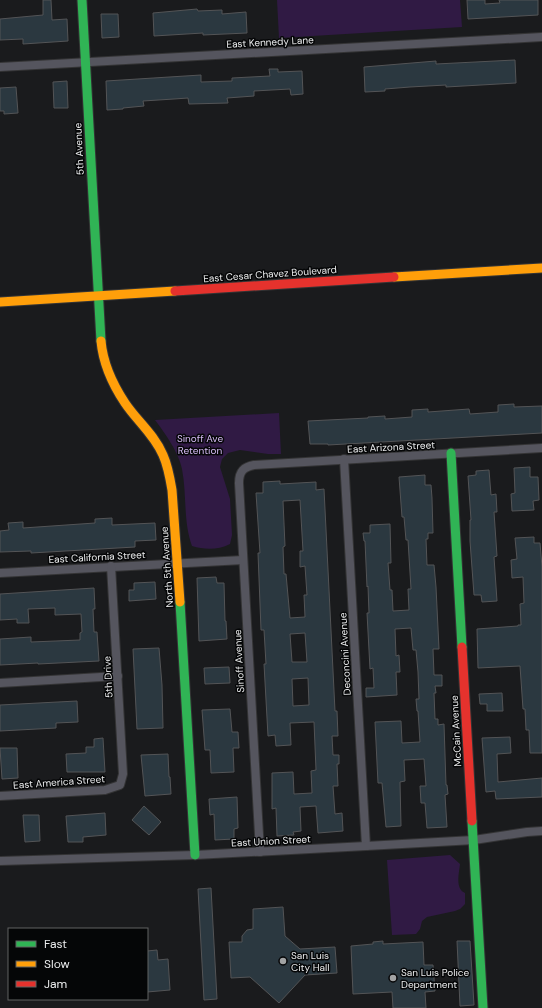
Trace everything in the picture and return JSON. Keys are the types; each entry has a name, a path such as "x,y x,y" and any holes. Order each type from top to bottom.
{"main road":[{"name":"5th Avenue","path":"82,0 98,296"},
{"name":"East Cesar Chavez Boulevard","path":"0,302 542,268"},
{"name":"North 5th Avenue","path":"98,296 102,350 109,372 125,404 150,433 163,454 169,472 172,490 178,563 195,855"},
{"name":"McCain Avenue","path":"451,453 483,1008"}],"street":[{"name":"East Kennedy Lane","path":"0,67 542,37"},
{"name":"East Arizona Street","path":"242,470 248,466 254,465 542,448"},
{"name":"Deconcini Avenue","path":"344,460 366,846"},
{"name":"Sinoff Avenue","path":"242,470 240,473 239,483 260,852"},
{"name":"East California Street","path":"0,573 243,560"},
{"name":"5th Drive","path":"111,566 123,774 120,785"},
{"path":"0,683 118,676"},
{"name":"East America Street","path":"0,796 104,790 120,785"},
{"name":"East Union Street","path":"0,861 260,852 474,840 542,831"}],"green space":[{"path":"277,0 460,0 462,27 279,38"},
{"name":"Sinoff Ave Retention","path":"279,413 281,454 268,454 240,450 228,453 222,459 220,467 230,499 232,535 230,544 211,549 192,546 187,527 182,469 178,456 171,443 155,420"},
{"path":"450,855 460,864 459,884 462,891 465,893 465,904 460,909 455,911 427,917 422,921 420,929 416,934 392,935 387,860"}],"building":[{"path":"43,0 51,0 52,20 67,19 68,41 23,44 23,39 0,40 0,19 43,15"},
{"path":"467,0 485,0 485,4 500,3 499,0 538,0 538,15 468,19"},
{"path":"197,9 198,11 222,10 222,14 246,12 247,33 203,35 203,33 154,36 153,13"},
{"path":"101,14 118,14 119,37 102,38"},
{"path":"515,60 516,83 446,87 446,85 410,87 385,89 385,91 365,92 364,67 436,61 436,64"},
{"path":"269,69 278,69 278,72 302,71 303,94 291,95 290,89 254,91 254,96 227,98 228,103 189,104 188,98 143,101 144,106 107,110 106,81 201,75 201,82 232,81 232,78 270,76"},
{"path":"67,81 68,108 54,108 53,82"},
{"path":"16,87 18,113 4,114 4,111 0,111 0,88"},
{"path":"514,404 514,407 542,406 542,433 328,445 310,444 308,421 385,416 385,419 412,417 412,410 428,409 428,412 469,409 470,414 498,412 498,405"},
{"path":"530,467 530,477 538,477 539,500 533,501 534,510 512,511 511,494 515,493 514,468"},
{"path":"489,470 491,495 496,494 497,512 494,512 497,556 494,557 497,601 482,602 481,595 474,595 470,541 471,520 468,476 476,475 476,471"},
{"path":"425,475 425,485 431,485 432,498 433,533 428,533 428,539 426,539 427,565 434,565 436,587 439,649 433,649 434,675 442,675 442,686 435,686 435,719 438,719 438,725 444,724 446,785 448,794 445,795 447,827 427,828 425,803 421,803 420,786 426,786 424,759 404,760 405,781 400,782 401,826 386,827 382,783 378,783 375,722 401,721 402,743 420,742 416,699 419,699 418,672 416,650 413,650 411,628 395,629 396,656 399,655 400,672 396,672 397,695 366,697 366,688 374,688 373,668 370,669 367,613 369,613 368,586 367,587 365,541 363,533 370,533 370,525 390,524 391,563 388,563 393,611 409,610 408,589 411,589 408,540 406,540 404,517 402,517 399,477"},
{"path":"280,481 280,484 316,482 316,490 324,489 335,711 337,711 338,736 332,736 333,755 339,755 339,764 337,764 338,786 333,786 335,814 342,813 343,831 318,833 316,806 300,807 301,831 293,832 294,835 277,836 276,808 272,809 272,773 293,772 294,794 312,793 311,771 316,770 314,722 290,723 291,745 276,746 275,735 268,736 264,664 266,664 264,630 261,630 258,553 260,553 256,493 263,493 263,482","holes":["300,500 303,551 300,551 300,567 305,566 307,595 304,595 305,617 290,618 286,574 284,574 283,547 285,546 283,501","305,633 307,662 292,662 290,634","308,678 309,705 293,706 292,679"]},
{"path":"112,518 112,525 155,523 156,540 135,541 135,547 31,553 31,551 0,552 0,531 9,530 8,523 23,522 23,528 95,523 95,519"},
{"path":"534,537 534,543 540,543 542,567 542,753 530,753 529,730 526,730 525,709 523,709 520,666 478,668 477,629 521,625 520,604 524,603 523,577 512,578 511,560 517,559 515,538"},
{"path":"216,577 217,583 224,583 227,639 199,641 197,578"},
{"path":"155,582 156,599 129,601 129,590 134,590 134,583"},
{"path":"94,588 94,632 97,632 99,661 0,665 0,639 31,637 31,642 80,640 80,633 82,632 81,614 55,615 55,608 28,609 29,623 17,623 17,619 0,620 0,594"},
{"path":"159,648 163,728 137,729 133,649"},
{"path":"229,667 230,683 205,684 204,668"},
{"path":"502,693 503,711 487,711 487,704 480,704 479,694"},
{"path":"77,701 78,722 56,723 56,728 0,731 0,705"},
{"path":"230,709 232,732 238,732 239,748 233,748 234,772 211,773 210,750 205,750 202,710"},
{"path":"510,737 511,753 497,754 498,782 542,778 542,797 496,799 495,791 486,792 482,738"},
{"path":"103,738 105,772 67,772 66,754 86,753 86,747 94,747 94,739"},
{"path":"0,748 17,748 18,778 2,779"},
{"path":"168,754 171,794 145,796 141,755"},
{"path":"237,797 238,828 234,829 234,839 215,840 214,814 210,815 209,799"},
{"path":"144,806 161,822 149,835 132,820"},
{"path":"105,813 106,835 83,837 83,842 68,842 66,816"},
{"path":"23,815 39,815 40,841 25,842"},
{"path":"211,888 217,999 204,1000 198,889"},
{"name":"San Luis City Hall","path":"283,907 285,936 300,949 335,947 337,973 305,975 279,1003 250,977 231,978 229,942 242,942 242,936 247,930 253,929 253,909"},
{"name":"San Luis Police Department","path":"383,941 383,944 423,942 424,965 433,965 435,991 425,992 426,1008 393,1008 392,992 353,994 351,946 373,944 373,942"},
{"path":"457,941 470,941 474,1005 460,1006"},
{"path":"157,950 158,960 168,959 170,990 148,992 148,951"}],"traffic: fast":[{"path":"82,0 101,341"},
{"path":"451,453 462,647"},
{"path":"180,602 195,855"},
{"path":"472,821 483,1008"}],"traffic: slow":[{"path":"394,277 542,268"},
{"path":"0,302 175,291"},
{"path":"101,341 106,366 116,389 130,410 155,441 166,463 172,490 180,602"}],"traffic: jam":[{"path":"175,291 394,277"},
{"path":"462,647 472,821"}],"place":[{"name":"San Luis City Hall","path":"283,961"},
{"name":"San Luis Police Department","path":"393,978"}]}
